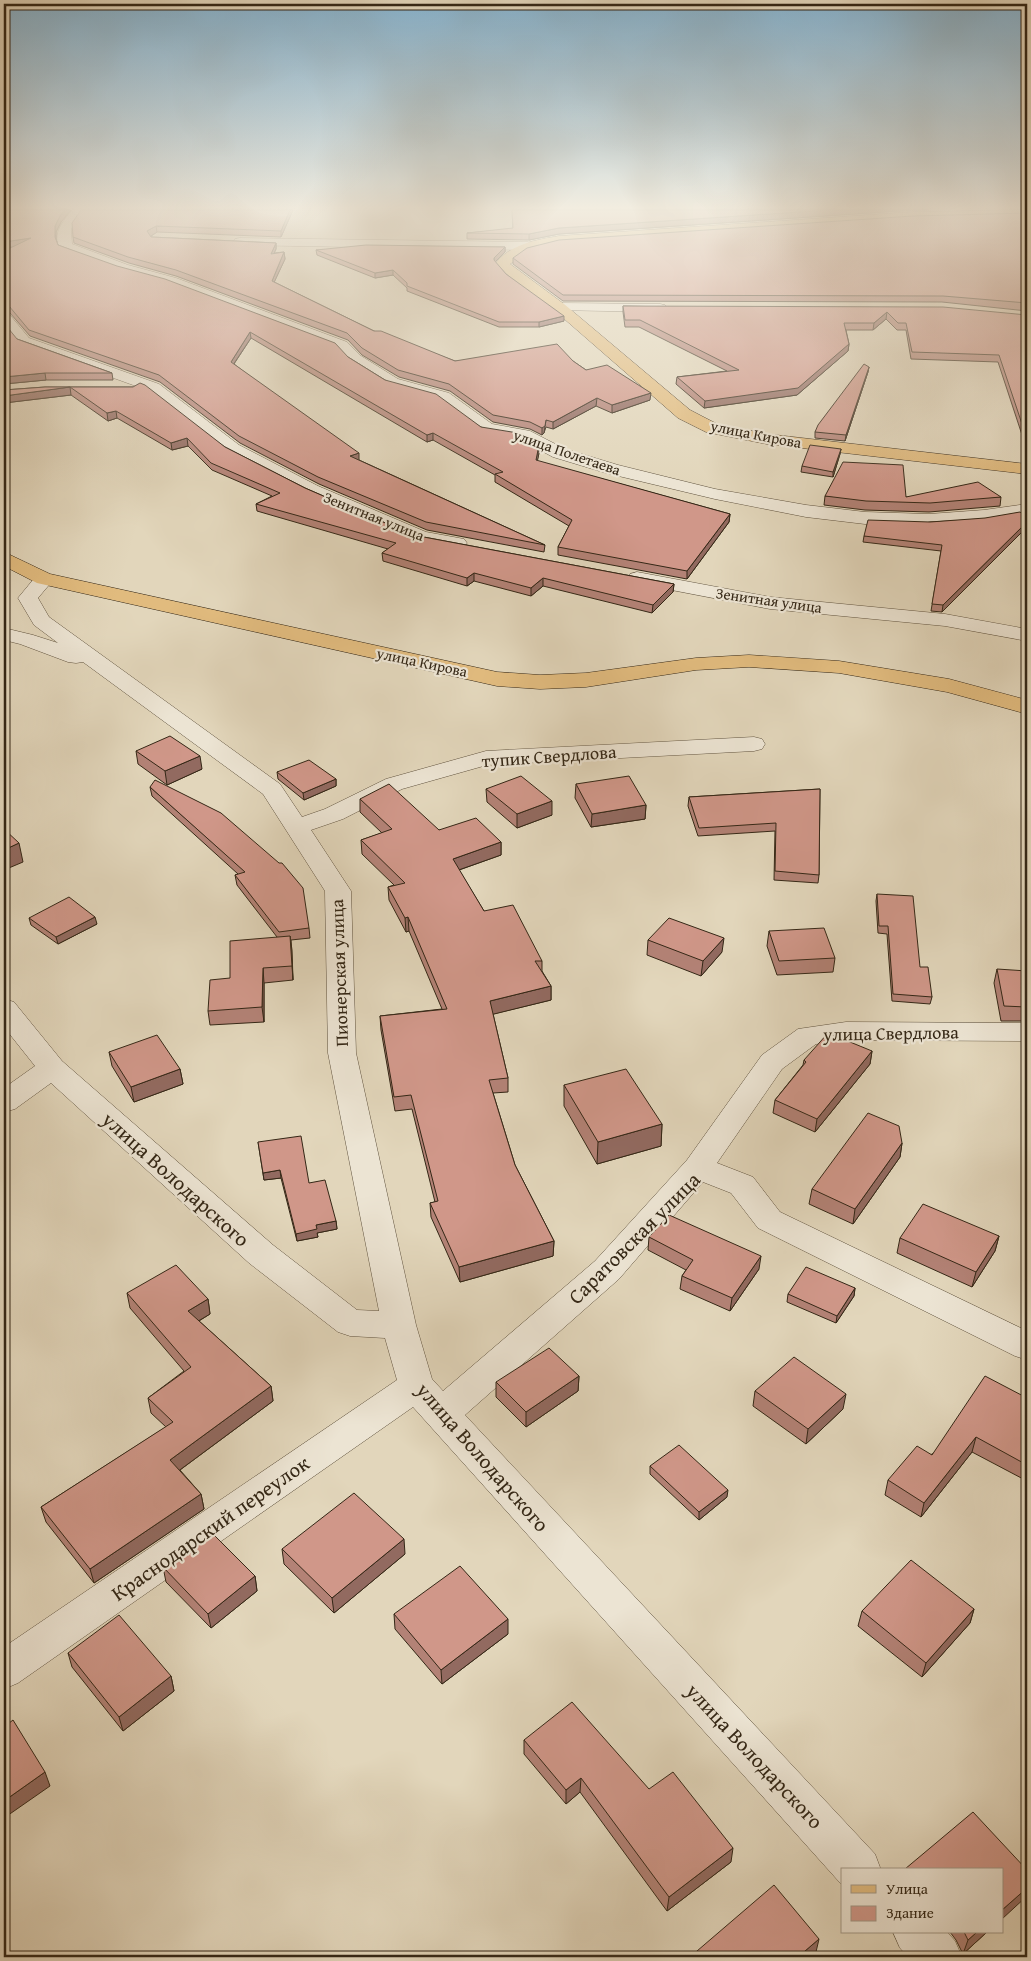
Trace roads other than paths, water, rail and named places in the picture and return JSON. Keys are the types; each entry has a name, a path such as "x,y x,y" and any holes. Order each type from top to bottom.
{"main road":[{"name":"улица Кирова","path":"550,302 684,414 712,428 767,439 1027,469"},
{"name":"улица Кирова","path":"4,558 44,579 497,679 540,682 586,680 696,664 749,662 839,667 949,686 1027,706"}],"street":[{"name":"улица Полетаева","path":"226,302 342,345 356,359 392,382 443,396 487,428 524,435 559,453 612,469 715,494 806,511 866,518 929,520 984,516 1027,510"},
{"path":"559,308 677,308"},
{"name":"Зенитная улица","path":"4,317 24,341 153,387 233,449 312,490 421,537 470,546"},
{"path":"104,387 153,387"},
{"name":"Зенитная улица","path":"615,574 770,603 945,620 1027,636"},
{"name":"Пионерская улица","path":"44,579 28,598 41,621 272,789 338,891 342,1053 399,1325"},
{"path":"4,634 26,639 107,668"},
{"name":"тупик Свердлова","path":"296,827 334,814 394,784 486,758 754,744"},
{"name":"улица Володарского","path":"4,1008 52,1068 261,1254 350,1323 399,1325 416,1386 857,1868"},
{"name":"улица Свердлова","path":"698,1168 772,1062 808,1036 846,1031 1027,1032"},
{"path":"4,1102 52,1068"},
{"name":"Саратовская улица","path":"441,1414 607,1270 698,1168 742,1184 769,1220 1027,1346"},
{"name":"Краснодарский переулок","path":"4,1670 416,1386"},
{"path":"918,1934 939,1957"}]}
